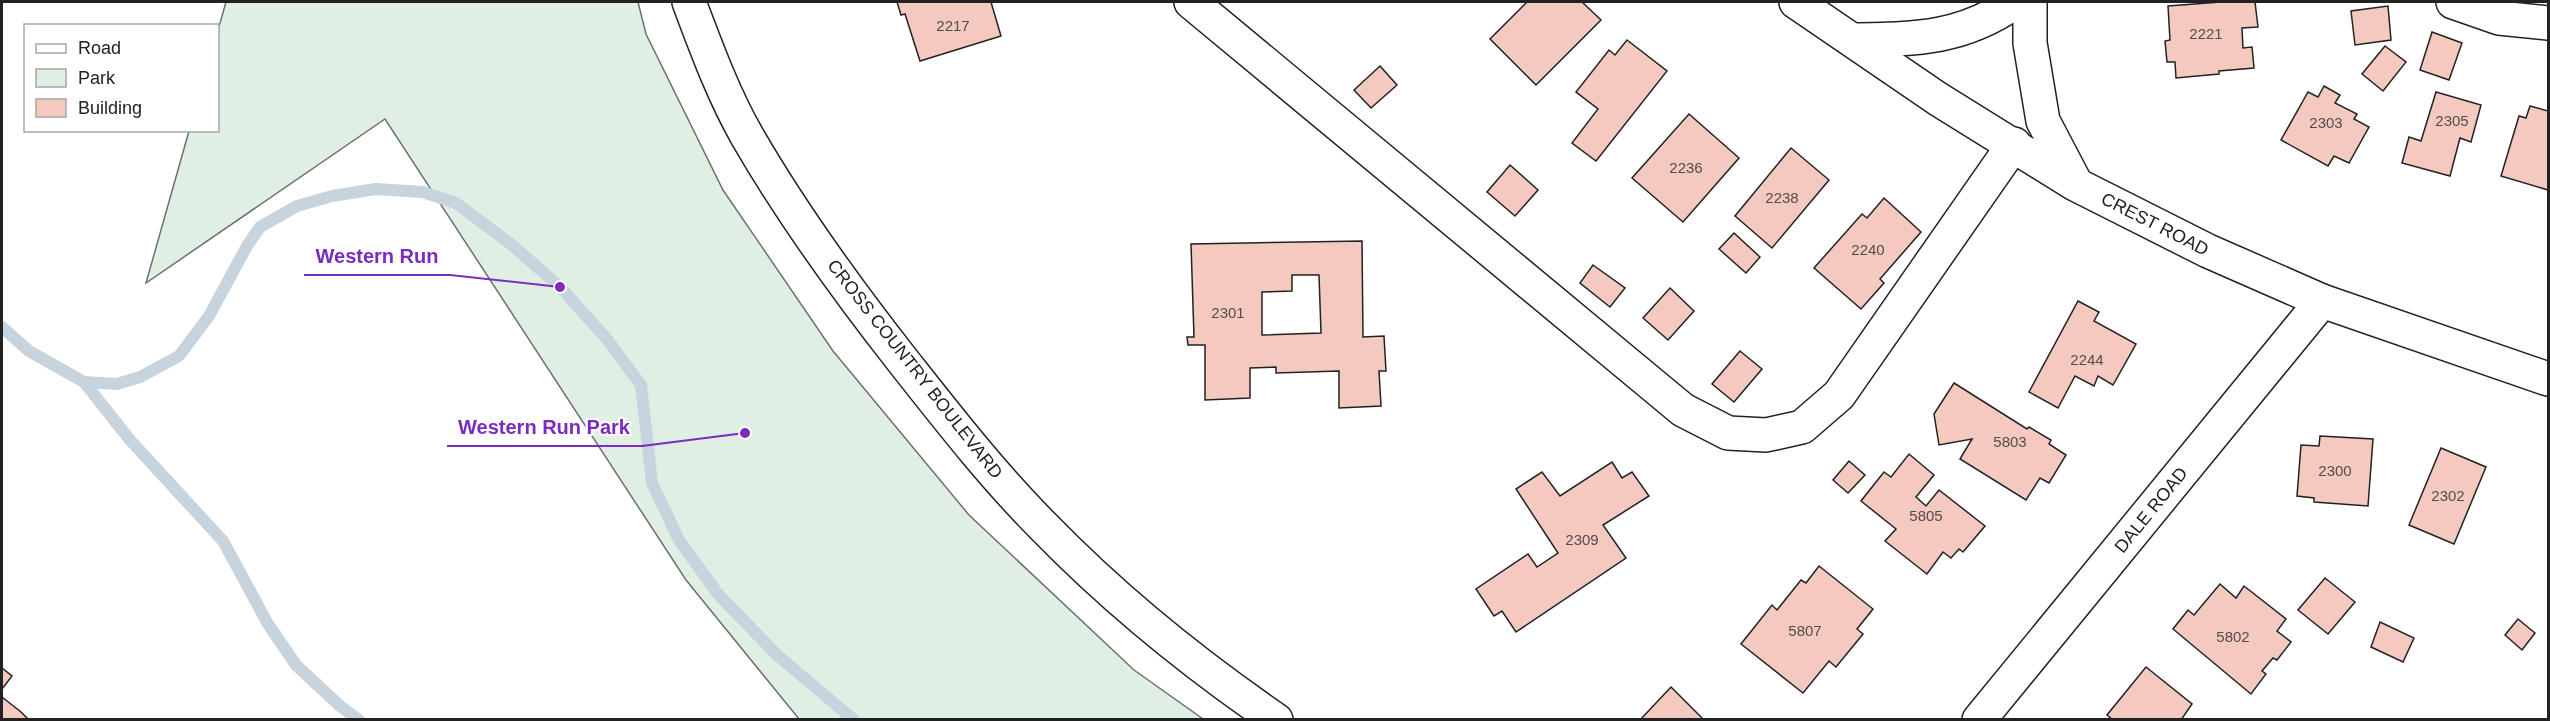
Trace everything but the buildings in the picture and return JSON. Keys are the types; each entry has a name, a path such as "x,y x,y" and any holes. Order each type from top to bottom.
{"street":[{"name":"CROSS COUNTRY BOULEVARD","path":"689,2 707,52 747,135 816,244 879,330 958,430 1043,526 1128,607 1212,676 1276,720"},
{"path":"1191,2 1683,410 1728,433 1766,435 1802,427 1839,395 2014,144"},
{"name":"CREST ROAD","path":"1796,2 1938,99 2076,184 2208,251 2322,301 2548,379"},
{"path":"1854,40 1909,39 1947,34 1992,18 2015,2"},
{"path":"2030,2 2030,43 2043,121 2076,184"},
{"path":"2453,2 2499,18 2548,23"},
{"name":"DALE ROAD","path":"1979,720 2322,301"}],"green space":[{"path":"226,2 638,2 646,34 723,190 833,351 969,515 1134,670 1203,719 799,719 686,580 385,119 146,283 189,132 219,132 219,26"}],"waterway":[{"path":"2,327 29,351 84,382 117,384 140,377 179,356 209,316 247,246 260,227 297,206 332,196 376,189 423,192 456,203 512,245 560,287 606,338 641,385 652,483 679,540 718,594 777,655 854,720"},
{"path":"84,382 130,440 223,541 268,624 296,665 340,706 359,720"}],"place":[{"name":"Western Run","path":"560,287"},
{"name":"Western Run Park","path":"745,433"}]}
